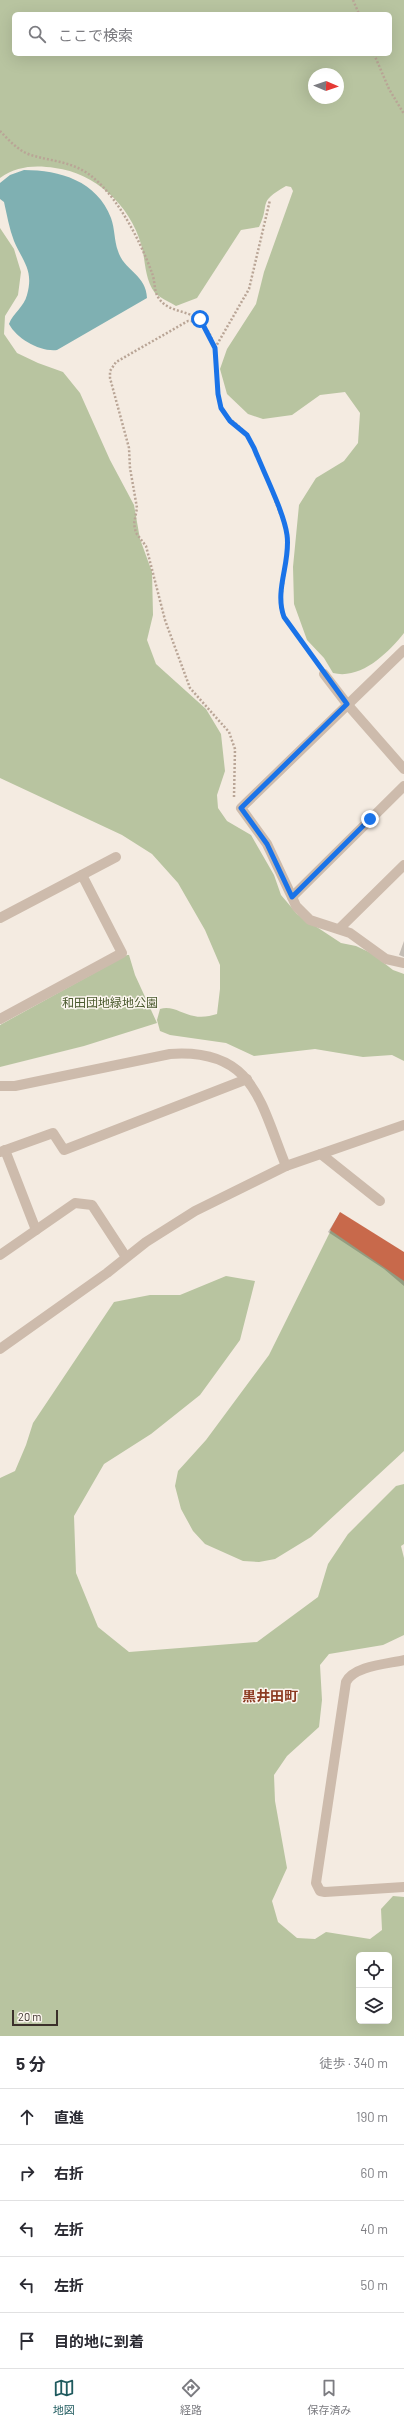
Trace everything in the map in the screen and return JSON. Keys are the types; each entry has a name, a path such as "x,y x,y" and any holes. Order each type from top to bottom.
{"street":[{"path":"404,650 241,808 267,844 296,906 310,920 350,933 386,958 404,963"},
{"path":"324,674 347,704 404,769"},
{"path":"292,897 404,786"},
{"path":"0,918 116,857"},
{"path":"339,929 404,865"},
{"path":"0,1019 122,953 82,875"},
{"path":"0,1086 15,1086 148,1057 189,1053 221,1058 236,1068 247,1079 258,1096 286,1166"},
{"path":"36,1230 3,1151 53,1133 64,1150 247,1079"},
{"path":"0,1349 126,1257 194,1211 286,1166 404,1124"},
{"path":"321,1154 380,1201"},
{"path":"0,1255 75,1203 92,1205 126,1257"},
{"path":"404,1660 356,1672 352,1674 346,1682 316,1883 320,1891 325,1892 404,1887"}],"path":[{"path":"354,0 358,12"},
{"path":"375,56 389,89 404,114"},
{"path":"0,131 15,147 30,155 79,168 96,181 126,216 153,275 158,298 175,312 195,316 200,319 215,348 218,394 221,408 230,421 247,435 254,448 287,534 287,556 280,606 284,617 312,653 324,674"},
{"path":"215,348 249,289 270,200"},
{"path":"202,325 192,321 182,324 116,362 110,371 110,378 129,448 130,468 137,508 134,524 136,533 146,546 165,620 190,688 229,732 235,749 234,798 236,804 241,808"}],"green space":[{"path":"0,0 404,0 404,633 390,649 373,663 354,673 333,673 324,658 307,640 294,604 293,567 299,505 316,478 344,461 358,443 360,413 345,392 320,395 292,415 263,419 248,414 227,394 220,369 227,349 256,304 264,272 293,191 291,187 286,186 267,200 259,227 241,230 197,298 176,306 160,297 151,287 143,250 136,230 129,216 109,193 84,176 70,171 55,168 26,167 13,171 0,178"},
{"path":"0,228 14,249 21,272 18,295 5,316 4,334 17,353 38,363 63,372 80,393 110,460 134,505 140,539 152,572 153,615 147,640 156,664 206,709 221,734 225,771 217,795 218,808 227,821 251,835 274,875 281,895 297,914 341,943 356,946 371,953 393,970 404,974 404,1061 392,1055 363,1057 315,1049 254,1056 226,1043 170,1035 160,1031 157,1020 160,1009 169,1008 197,1017 217,1014 220,989 220,965 205,930 178,883 152,854 122,835 0,778"},
{"name":"和田団地緑地公園","path":"129,955 135,975 157,1023 84,1046 0,1067 0,1025"},
{"path":"331,1230 404,1280 404,1451 311,1537 275,1559 259,1562 243,1561 205,1544 193,1531 181,1509 175,1486 178,1471 206,1440 269,1355"},
{"path":"226,1276 255,1281 240,1340 200,1395 151,1434 104,1464 74,1516 76,1573 98,1627 129,1652 257,1642 318,1597 328,1564 348,1534 396,1486 404,1484 404,1544 401,1546 404,1558 404,1635 383,1645 329,1654 320,1665 322,1700 319,1727 287,1756 274,1775 275,1801 287,1868 272,1901 278,1922 297,1938 315,1939 326,1932 370,1939 382,1930 381,1909 393,1896 404,1897 404,2036 0,2036 0,1478 15,1471 33,1423 114,1302 150,1295 180,1295"}],"water":[{"path":"24,170 51,172 64,175 76,180 97,195 105,205 111,218 117,247 121,258 143,283 146,290 147,298 57,350 36,347 17,335 9,324 26,299 29,279 26,266 12,236 4,202 0,199 0,183 10,175"}],"building":[{"path":"340,1212 404,1252 404,1281 330,1230"}],"district":[{"name":"黒井田町","path":"270,1696"}],"route":[{"path":"200,319 215,348 217,357 216,370 218,394 221,408 230,421 247,435 254,448 284,523 287,534 287,556 280,600 280,606 284,617 301,642 312,653 324,674 347,704 241,808 267,844 292,897 370,819"}]}
